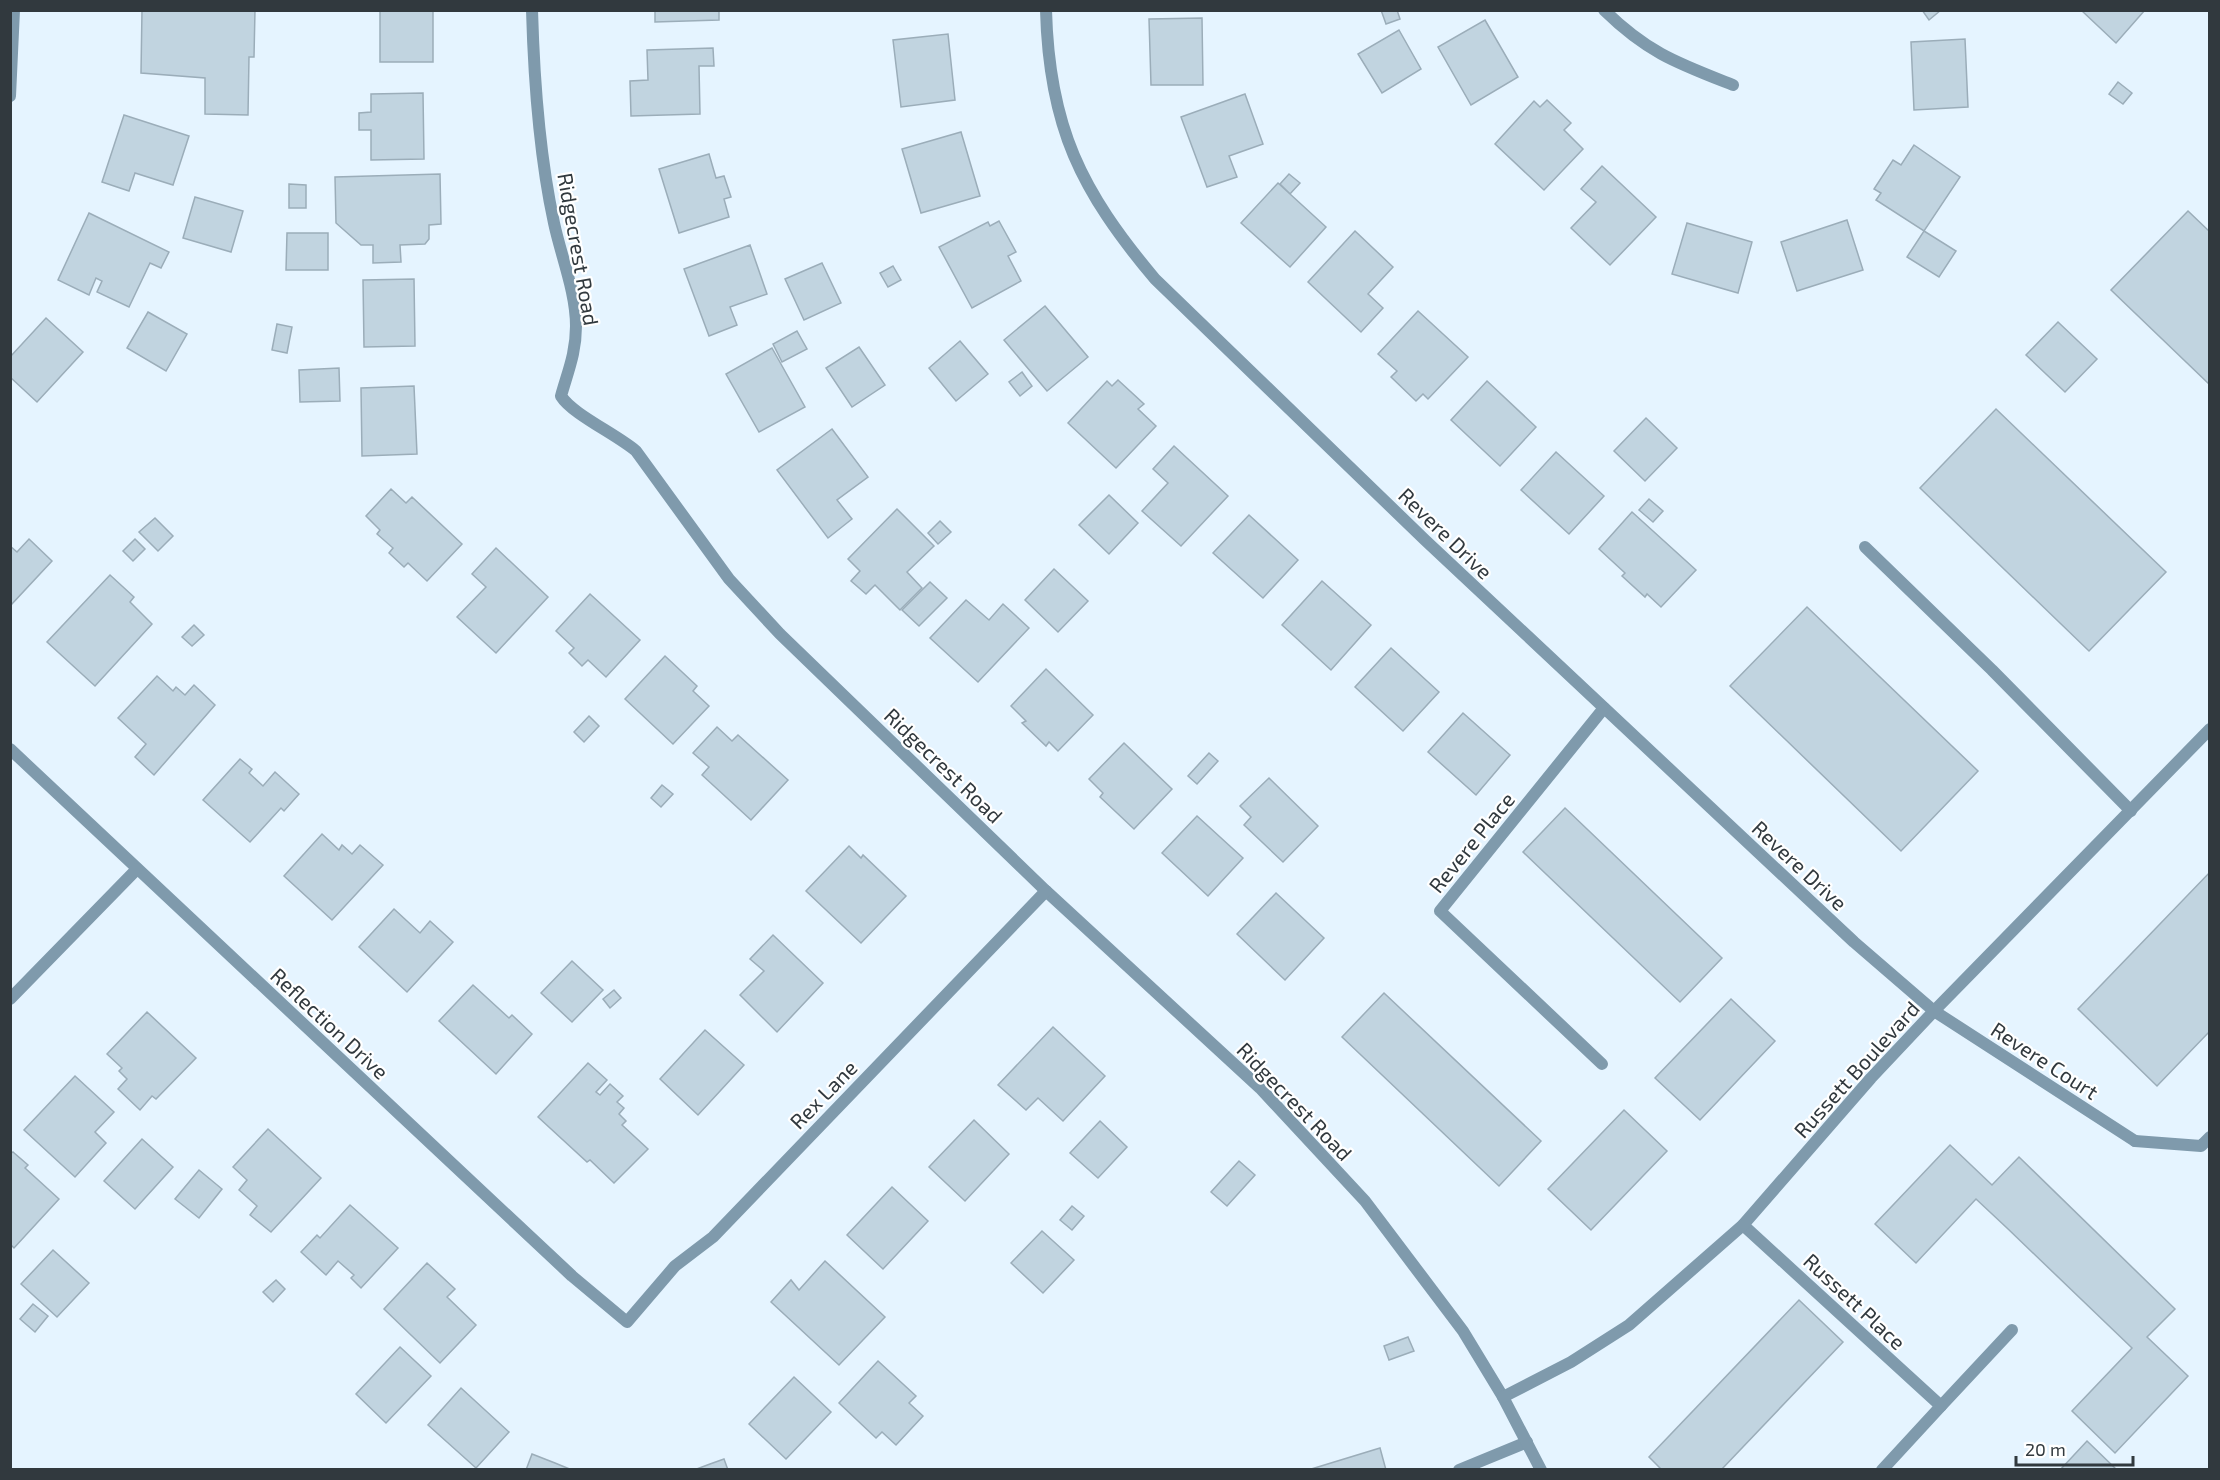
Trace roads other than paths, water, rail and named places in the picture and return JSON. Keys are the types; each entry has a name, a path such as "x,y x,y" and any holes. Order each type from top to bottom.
{"street":[{"path":"10,96 14,10"},
{"name":"Ridgecrest Road","path":"532,10 533,68 545,168 576,325 572,367 561,396 567,406 618,436 636,451 729,579 780,634 1046,891 1260,1088 1365,1201 1463,1331 1503,1397 1541,1470"},
{"name":"Revere Drive","path":"1046,10 1051,79 1061,123 1086,184 1115,232 1155,279 1425,540 1854,942 1934,1011"},
{"path":"1604,10 1631,36 1666,59 1733,85"},
{"path":"1865,547 1992,670 2131,811"},
{"name":"Revere Place","path":"1602,1064 1440,911 1604,708"},
{"name":"Russett Boulevard","path":"1503,1397 1571,1362 1629,1325 1743,1225 1871,1078 1934,1011 2210,729"},
{"name":"Reflection Drive","path":"10,749 572,1276 627,1322"},
{"path":"10,999 137,869"},
{"name":"Rex Lane","path":"627,1322 675,1266 713,1237 1046,891"},
{"name":"Revere Court","path":"1934,1011 2134,1141 2201,1146 2210,1137"},
{"name":"Russett Place","path":"1743,1225 1941,1406"},
{"path":"1882,1470 2012,1330"},
{"path":"1459,1470 1527,1442"}]}
